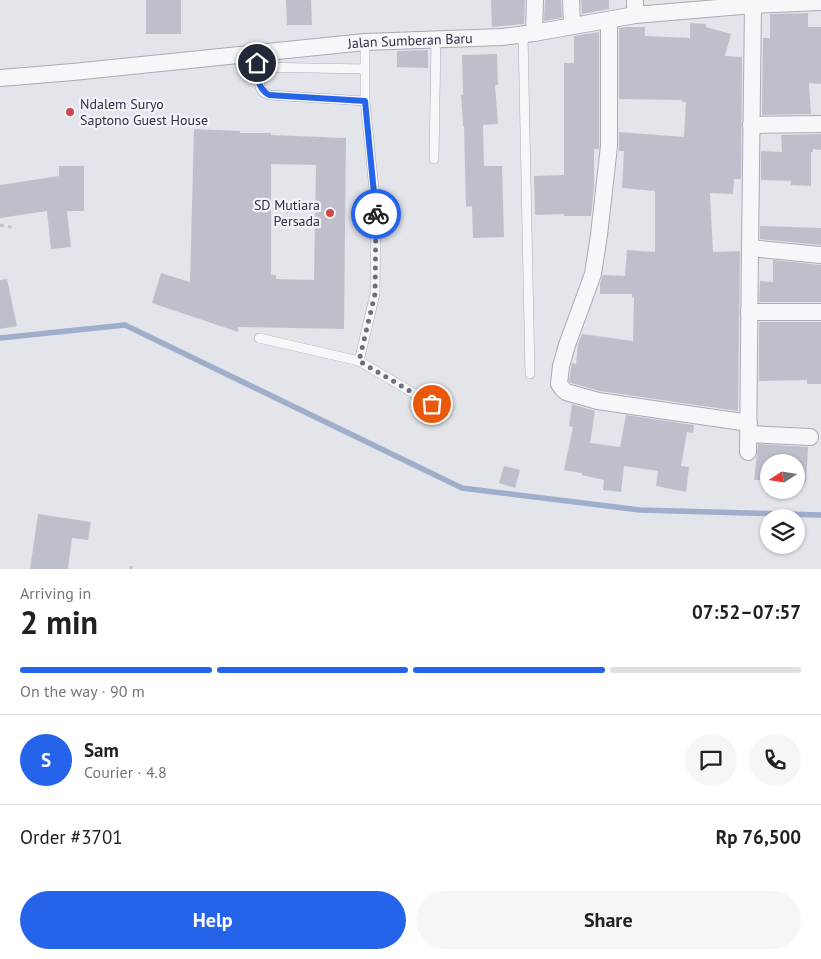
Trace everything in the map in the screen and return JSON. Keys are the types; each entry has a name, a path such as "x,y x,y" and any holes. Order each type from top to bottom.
{"street":[{"path":"529,33 535,0"},
{"path":"571,0 572,25"},
{"name":"Jalan Sumberan Baru","path":"0,78 256,61 365,42 502,37 609,20 635,8 821,2"},
{"path":"748,452 751,125 757,3"},
{"path":"609,20 609,146 599,234 592,274 561,366 560,384 566,392 598,401 810,437"},
{"path":"751,125 821,124"},
{"path":"750,248 821,255"},
{"path":"750,312 821,312"}],"lane":[{"path":"529,33 530,374"},
{"path":"434,159 436,39"},
{"path":"359,361 375,294 376,209 365,101 365,42"},
{"path":"365,66 256,61 260,86 263,92 269,95 365,101"},
{"path":"259,338 359,361 432,404"}],"path":[{"path":"0,225 16,228"}],"building":[{"path":"146,0 181,0 181,34 146,34"},
{"path":"286,0 311,0 312,25 287,25"},
{"path":"491,0 525,0 524,24 492,27"},
{"path":"545,0 561,0 562,18 544,21"},
{"path":"581,0 609,0 609,9 582,14"},
{"path":"808,13 808,27 821,27 821,84 809,83 811,114 762,115 763,38 770,38 770,14"},
{"path":"690,23 706,24 706,27 731,34 725,56 742,57 741,179 734,179 733,194 710,193 713,252 740,251 738,411 600,391 569,381 572,363 576,364 578,344 582,334 633,341 634,298 632,294 600,294 600,284 603,275 625,276 627,250 655,252 655,191 622,188 624,151 619,151 619,132 684,137 686,102 682,102 682,100 619,99 619,28 645,27 645,36 690,38"},
{"path":"599,32 599,149 594,149 594,186 591,216 564,216 564,214 535,215 534,176 564,175 564,63 574,63 574,36"},
{"path":"428,50 428,68 397,67 397,51"},
{"path":"497,54 498,85 495,85 498,124 483,125 484,166 502,166 504,237 473,238 472,206 466,207 464,126 461,95 463,95 462,55"},
{"path":"194,129 346,138 344,329 238,327 238,332 152,303 161,273 190,282","holes":["271,164 316,165 314,280 276,279 276,275 271,275"]},
{"path":"821,134 821,150 813,149 813,152 811,152 811,186 791,185 791,181 761,180 761,151 782,152 781,135"},
{"path":"59,166 84,166 84,211 67,211 71,247 51,249 47,211 0,218 0,185 59,176"},
{"path":"760,226 821,228 821,245 760,239"},
{"path":"773,260 821,265 821,302 759,302 760,281 773,282"},
{"path":"7,279 17,326 0,329 0,280"},
{"path":"759,322 821,322 821,384 807,384 807,380 759,381"},
{"path":"572,404 595,411 590,443 620,447 626,415 694,425 693,433 687,432 681,466 689,467 686,492 656,486 658,471 624,466 621,492 603,490 604,480 564,470 573,427 569,426"},
{"path":"758,444 808,447 806,483 805,454 760,454 760,480 754,480"},
{"path":"504,466 520,470 515,488 499,483"},
{"path":"38,514 91,522 88,540 72,538 68,569 30,569"}],"waterway":[{"path":"0,338 125,325 462,488 640,510 821,515"}],"way so far":[{"path":"376,214 375,294 359,361 432,404"}],"place":[{"name":"Ndalem Suryo Saptono Guest House","path":"70,112"},
{"name":"SD Mutiara Persada","path":"330,213"}],"route":[{"path":"257,63 260,86 263,92 269,95 365,101 376,214"}]}
